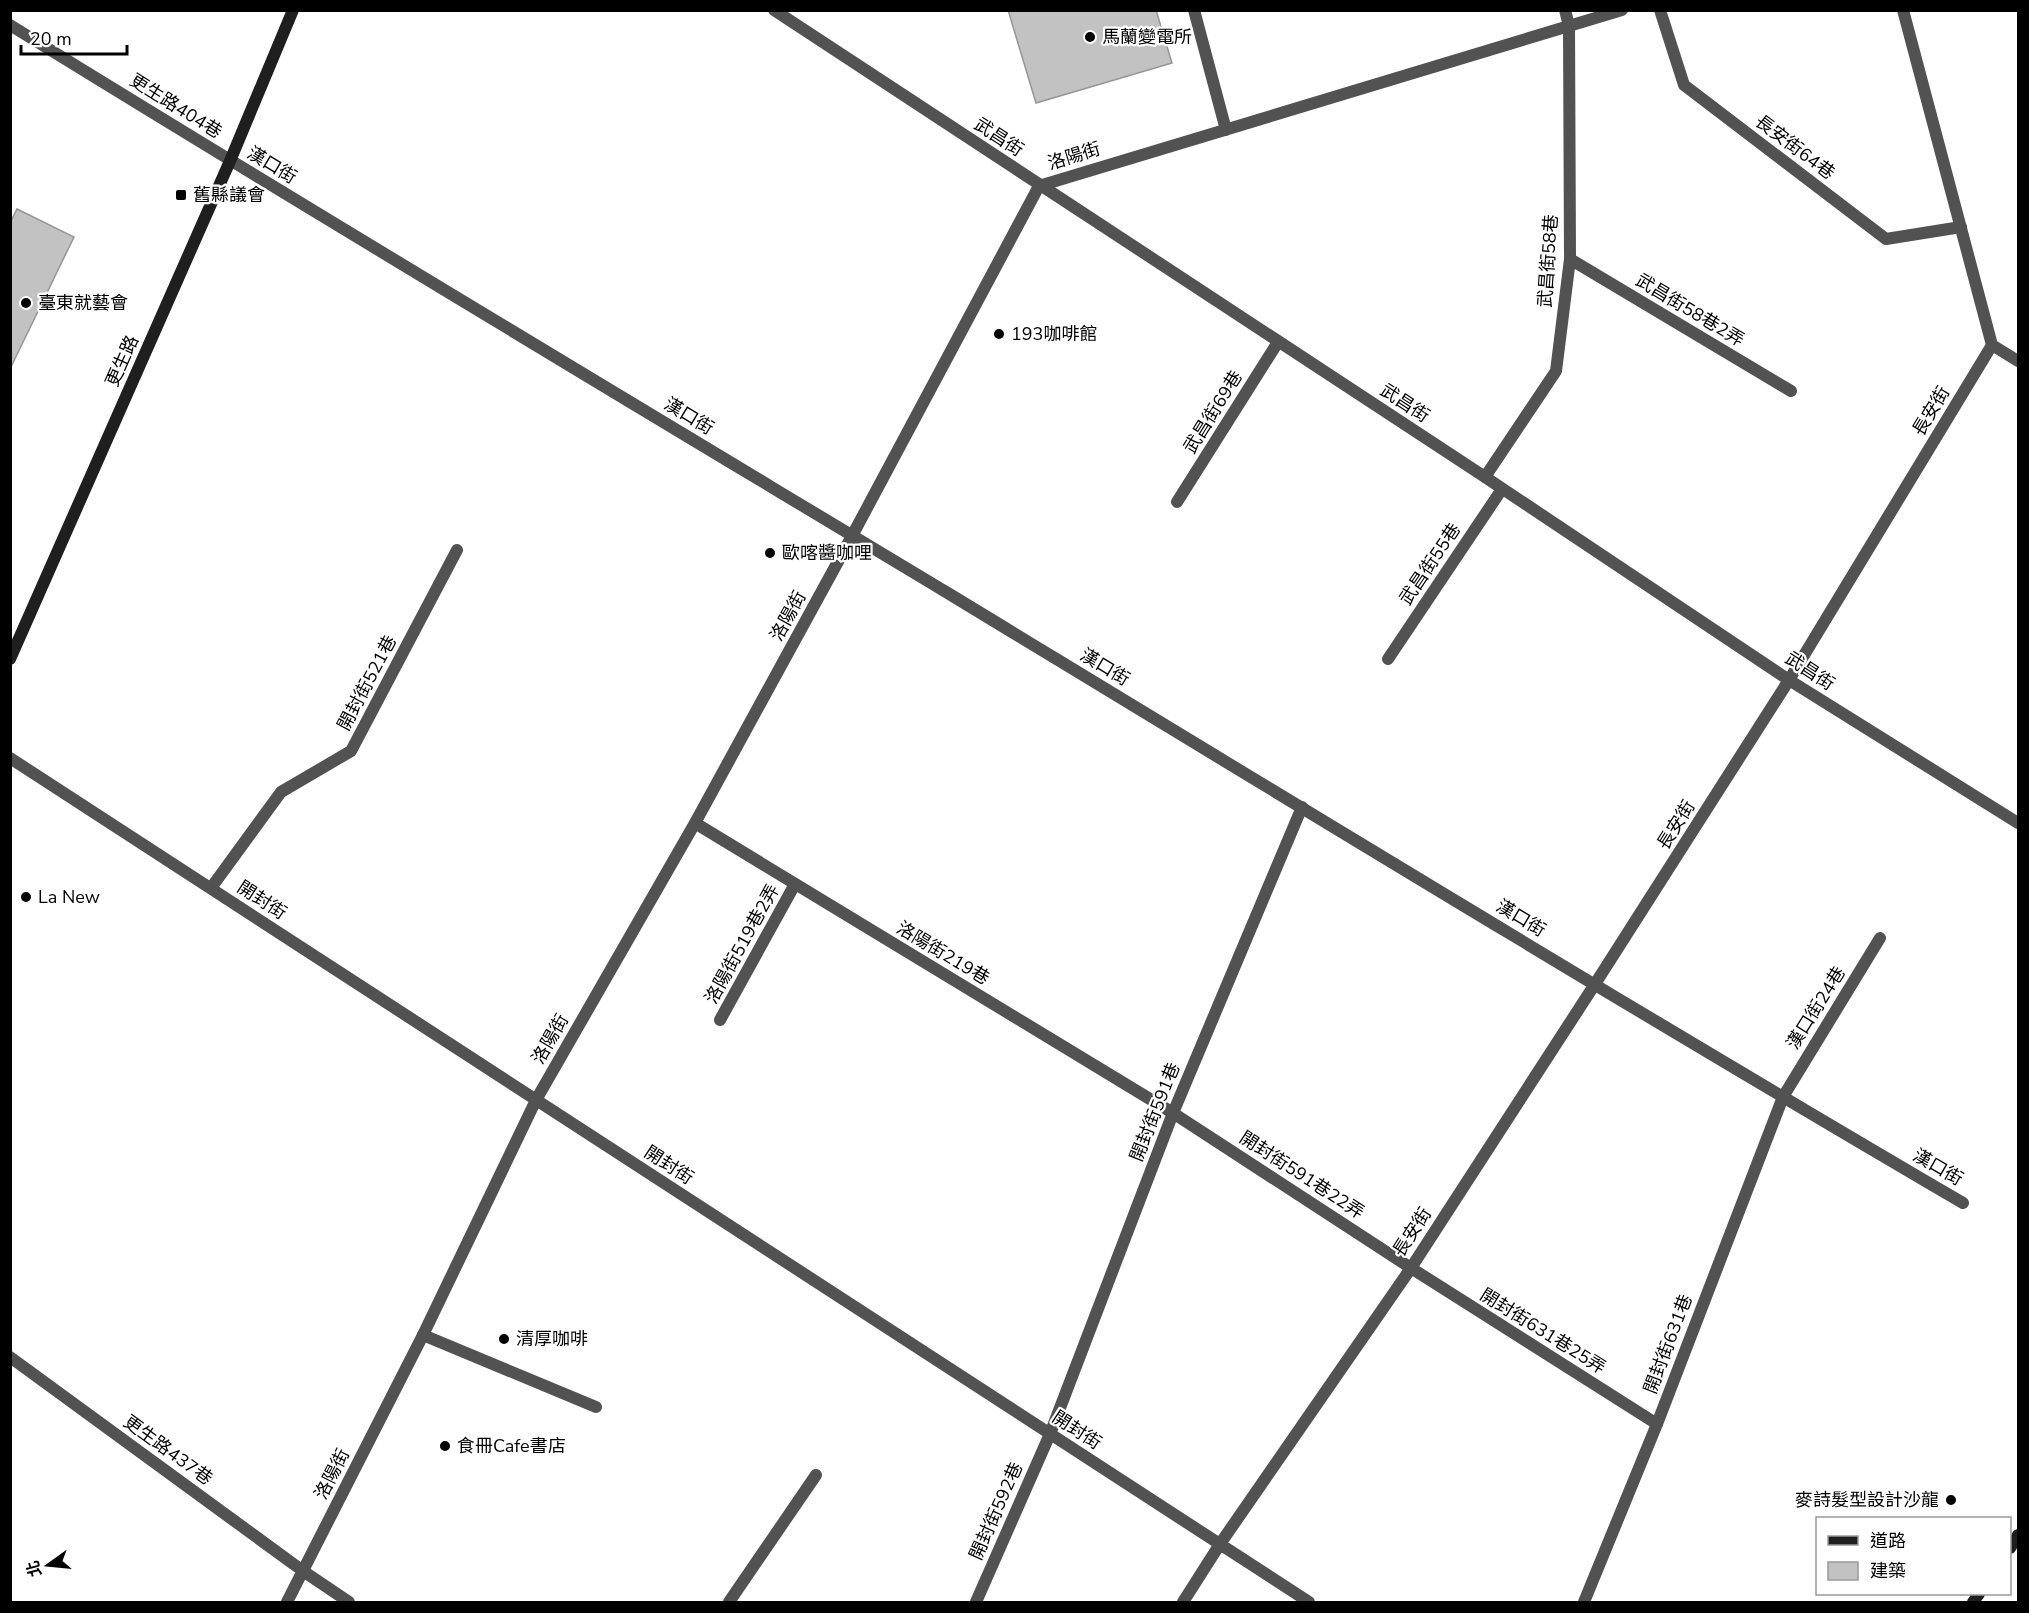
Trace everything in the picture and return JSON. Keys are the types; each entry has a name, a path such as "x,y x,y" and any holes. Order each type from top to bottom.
{"street":[{"name":"更生路","path":"10,659 230,161 293,10"},
{"name":"武昌街","path":"774,10 1485,477 1789,680 2019,823"},
{"path":"1194,10 1226,130"},
{"name":"武昌街58巷","path":"1485,477 1556,370 1570,259 1569,26 1565,10"},
{"name":"洛陽街","path":"287,1602 423,1335 536,1100 695,823 1039,186 1622,10"},
{"name":"長安街64巷","path":"1660,10 1684,85 1886,239 1961,227"},
{"path":"1903,10 1992,345 2019,361"},
{"name":"更生路404巷","path":"10,25 230,161"},
{"name":"漢口街","path":"230,161 1595,984 1963,1203"},
{"name":"武昌街58巷2弄","path":"1570,259 1791,391"},
{"name":"武昌街69巷","path":"1178,502 1278,342"},
{"name":"長安街","path":"1184,1602 1220,1544 1411,1268 1595,984 1789,680 1992,345"},
{"name":"武昌街55巷","path":"1388,659 1502,489"},
{"name":"開封街521巷","path":"211,888 281,792 351,751 457,550"},
{"name":"開封街","path":"10,758 1309,1602"},
{"name":"開封街591巷","path":"1050,1434 1173,1113 1302,807"},
{"name":"洛陽街219巷","path":"695,823 1173,1113"},
{"name":"洛陽街519巷2弄","path":"720,1020 795,884"},
{"name":"漢口街24巷","path":"1783,1097 1880,938"},
{"name":"開封街631巷","path":"1584,1602 1657,1424 1783,1097"},
{"name":"開封街591巷22弄","path":"1173,1113 1411,1268"},
{"name":"開封街631巷25弄","path":"1411,1268 1657,1424"},
{"path":"423,1335 596,1407"},
{"name":"更生路437巷","path":"10,1357 303,1571 349,1602"},
{"name":"開封街592巷","path":"976,1602 1050,1434"},
{"path":"729,1602 816,1475"}],"building":[{"name":"馬蘭變電所","path":"1008,10 1156,10 1172,63 1036,103"},
{"name":"臺東就藝會","path":"17,209 74,237 10,369 10,223"}],"place":[{"name":"馬蘭變電所","path":"1090,37"},
{"name":"舊縣議會","path":"181,195"},
{"name":"臺東就藝會","path":"26,303"},
{"name":"193咖啡館","path":"999,334"},
{"name":"歐喀醬咖哩","path":"770,553"},
{"name":"La New","path":"26,897"},
{"name":"清厚咖啡","path":"504,1339"},
{"name":"食冊Cafe書店","path":"445,1446"},
{"name":"麥詩髮型設計沙龍","path":"1951,1500"}]}
